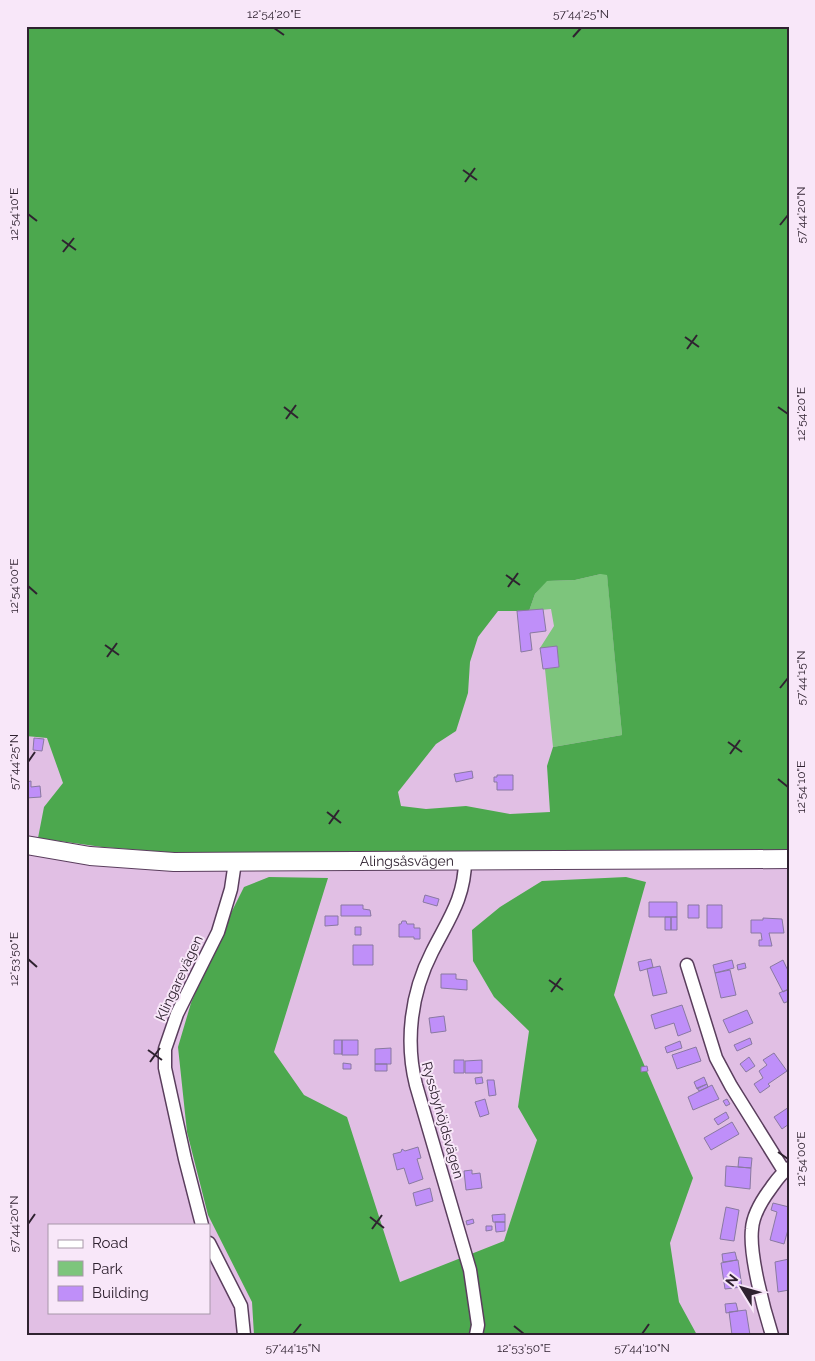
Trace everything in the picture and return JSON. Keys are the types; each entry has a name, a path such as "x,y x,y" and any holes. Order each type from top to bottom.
{"main road":[{"name":"Alingsåsvägen","path":"26,845 90,856 174,862 789,859"}],"street":[{"name":"Ryssbyhöjdsvägen","path":"465,860 465,874 460,898 428,961 418,987 413,1011 410,1057 416,1085 470,1270 478,1325 476,1335"},
{"name":"Klingarevägen","path":"202,1224 165,1068 165,1049 177,1014 218,932 231,889 235,862"},
{"path":"687,965 716,1058 731,1086 787,1169 764,1198 756,1212 752,1229 752,1247 757,1274 772,1335"},
{"path":"210,1245 240,1306 244,1335"}],"green space":[{"path":"26,26 789,26 789,851 179,853 102,847 38,838 44,807 63,783 47,738 26,736","holes":["601,574 607,575 622,735 553,747 547,766 550,812 510,814 466,806 426,809 401,806 398,792 436,744 456,731 468,693 470,662 478,637 498,611 529,611 535,594 547,581 575,580"]},
{"path":"607,574 622,735 553,747 545,669 559,667 557,647 540,648 554,626 551,609 529,611 535,594 546,581 575,580"},
{"path":"269,877 328,878 274,1052 304,1095 347,1117 400,1282 504,1241 537,1140 518,1107 529,1031 494,997 473,961 472,930 500,907 542,881 626,877 646,882 614,995 693,1178 670,1243 679,1302 697,1335 254,1335 252,1302 208,1215 187,1132 178,1047 191,1003 220,935 244,887"}],"building":[{"path":"543,609 546,631 530,633 532,650 521,652 517,611"},
{"path":"557,646 559,667 543,669 540,648"},
{"path":"34,738 44,739 42,751 33,750"},
{"path":"472,771 473,778 456,782 454,774"},
{"path":"497,775 513,775 513,790 497,790 497,782 494,782 494,777 497,777"},
{"path":"31,781 31,787 40,786 41,797 26,798 26,782"},
{"path":"425,895 439,899 437,906 423,902"},
{"path":"649,902 677,902 677,917 649,917"},
{"path":"341,905 363,905 363,909 370,910 371,916 341,916"},
{"path":"688,905 699,905 699,918 688,918"},
{"path":"707,905 722,905 722,928 707,928"},
{"path":"325,916 338,916 338,925 325,926"},
{"path":"665,917 671,917 671,930 665,930"},
{"path":"671,917 677,917 677,930 671,930"},
{"path":"763,918 782,919 784,933 769,933 772,946 759,946 759,940 762,940 761,933 751,933 751,920 763,920"},
{"path":"402,921 406,921 407,924 414,924 414,928 420,928 420,939 399,937 399,924"},
{"path":"355,927 361,927 361,935 355,935"},
{"path":"353,945 373,945 373,965 353,965"},
{"path":"651,959 653,967 640,971 638,962"},
{"path":"732,960 734,968 715,973 713,965"},
{"path":"783,960 789,973 789,989 783,992 770,967"},
{"path":"745,963 746,968 738,970 737,965"},
{"path":"660,966 667,993 653,996 647,969"},
{"path":"730,970 736,995 721,998 715,973"},
{"path":"441,974 456,974 456,979 467,980 467,990 441,988"},
{"path":"789,989 789,1001 784,1003 779,993"},
{"path":"682,1005 691,1031 678,1036 674,1023 655,1029 651,1015"},
{"path":"747,1010 753,1023 729,1033 723,1020"},
{"path":"444,1016 446,1031 431,1033 429,1018"},
{"path":"750,1038 752,1044 737,1051 734,1045"},
{"path":"334,1040 342,1040 342,1054 334,1054"},
{"path":"342,1040 358,1040 358,1055 342,1055"},
{"path":"680,1041 682,1048 667,1053 665,1047"},
{"path":"696,1047 701,1061 677,1069 672,1055"},
{"path":"391,1048 391,1064 375,1064 375,1049"},
{"path":"774,1053 787,1071 768,1084 770,1086 760,1093 754,1084 763,1078 759,1071 767,1065 763,1060"},
{"path":"749,1057 755,1066 746,1072 740,1064"},
{"path":"454,1060 464,1060 464,1073 454,1073"},
{"path":"482,1060 482,1073 465,1073 465,1061"},
{"path":"343,1063 351,1064 351,1069 343,1069"},
{"path":"375,1064 387,1064 387,1071 375,1071"},
{"path":"647,1066 648,1071 641,1072 641,1067"},
{"path":"482,1077 483,1083 476,1084 475,1078"},
{"path":"704,1077 707,1084 697,1089 694,1082"},
{"path":"487,1080 494,1080 496,1095 489,1096"},
{"path":"707,1084 708,1087 699,1091 697,1088"},
{"path":"712,1085 719,1099 693,1110 688,1097"},
{"path":"485,1099 489,1114 480,1117 475,1102"},
{"path":"727,1099 730,1104 726,1106 723,1101"},
{"path":"789,1107 789,1124 782,1129 774,1117"},
{"path":"726,1112 729,1118 718,1125 714,1119"},
{"path":"732,1122 739,1134 711,1150 704,1138"},
{"path":"418,1147 421,1158 417,1159 423,1179 409,1184 404,1168 397,1170 393,1154 401,1152 402,1149 405,1151"},
{"path":"739,1157 752,1158 751,1168 738,1167"},
{"path":"726,1166 751,1168 750,1189 725,1186"},
{"path":"472,1170 472,1174 480,1173 482,1188 466,1190 464,1171"},
{"path":"430,1188 433,1201 416,1206 413,1193"},
{"path":"773,1203 789,1207 789,1226 784,1244 770,1240 777,1212 771,1210"},
{"path":"726,1207 739,1210 734,1241 720,1239"},
{"path":"505,1214 505,1222 493,1222 492,1215"},
{"path":"473,1219 474,1223 467,1225 466,1221"},
{"path":"495,1222 505,1222 505,1231 496,1232"},
{"path":"486,1226 492,1226 492,1230 486,1231"},
{"path":"735,1252 737,1260 723,1262 722,1254"},
{"path":"789,1259 789,1290 778,1292 775,1262"},
{"path":"738,1260 742,1287 725,1289 721,1263"},
{"path":"736,1303 738,1311 726,1313 725,1304"},
{"path":"746,1310 750,1335 732,1335 729,1312"}]}
